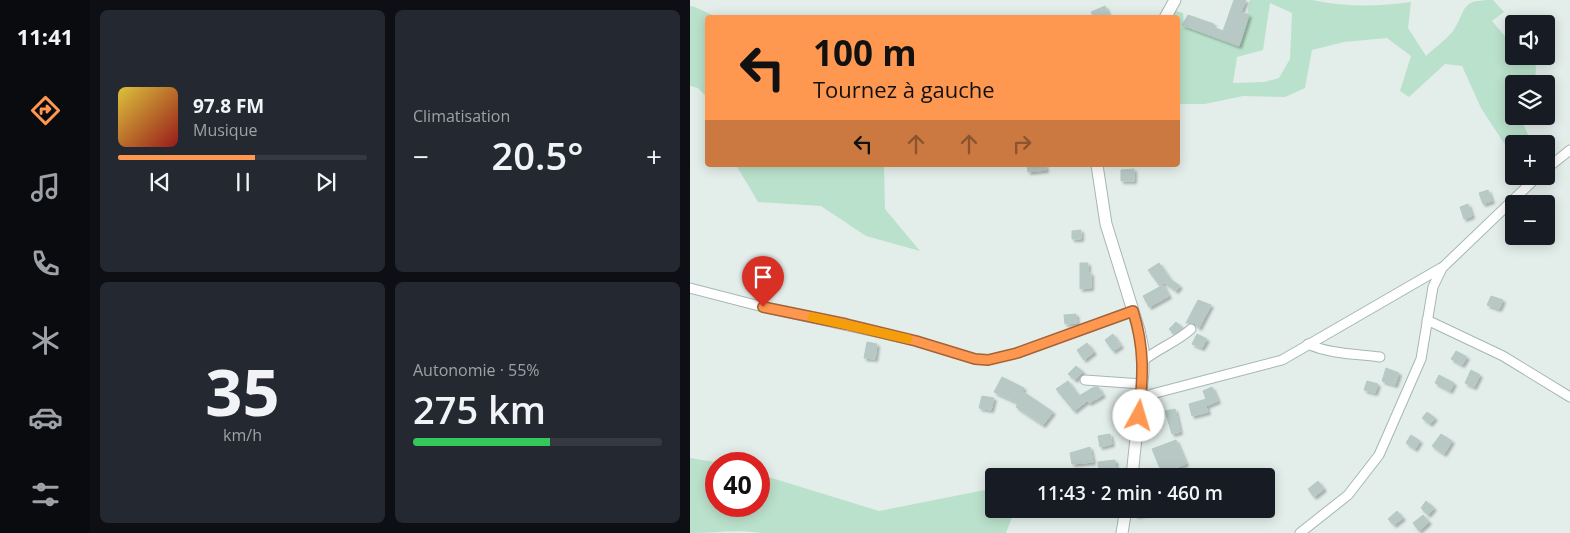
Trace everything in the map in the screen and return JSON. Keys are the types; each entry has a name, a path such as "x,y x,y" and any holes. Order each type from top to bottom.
{"street":[{"path":"1166,15 1173,1"},
{"path":"1555,162 1570,150"},
{"path":"1097,167 1106,224 1139,330 1144,360 1133,468"},
{"path":"1140,402 1152,394 1282,360 1442,268 1529,185"},
{"path":"1300,533 1348,495 1379,454 1421,359 1433,287 1442,268"},
{"path":"690,288 763,307 916,341 975,359 988,360 1017,353 1133,311"},
{"path":"1427,320 1502,356 1570,397"},
{"path":"1144,360 1155,351 1182,338 1191,329"},
{"path":"1308,344 1330,350 1380,357"},
{"path":"1085,380 1142,384"},
{"path":"1122,533 1124,518"}],"green space":[{"path":"1250,0 1312,0 1362,5 1411,2 1408,28 1426,56 1453,31 1463,11 1469,4 1482,0 1493,0 1504,12 1492,21 1505,36 1505,65 1536,66 1535,75 1505,75 1505,125 1524,125 1528,135 1505,135 1505,145 1481,108 1462,66 1445,64 1409,97 1400,91 1411,56 1387,38 1344,42 1312,50 1305,88 1285,97 1243,96 1205,104 1180,104 1180,15 1165,15 1166,8 1183,13 1184,27 1241,42","holes":["1270,3 1292,13 1290,59 1279,78 1264,82 1233,83 1237,57 1263,50"]},
{"path":"690,6 712,15 705,15 705,95 698,88 690,86"},
{"path":"737,167 884,167 885,209 920,251 866,236 821,206 758,202"},
{"path":"690,458 705,460 705,517 770,517 770,477 879,511 985,490 985,518 1012,518 1006,533 761,533 734,531 690,533"}],"building":[{"path":"1234,0 1246,0 1241,12 1249,15 1239,46 1182,25 1188,15 1214,24 1213,27 1223,31"},
{"path":"1105,6 1109,15 1092,15 1091,12"},
{"path":"1027,167 1045,167 1046,170 1028,172"},
{"path":"1134,169 1134,181 1121,181 1121,170"},
{"path":"1488,190 1492,201 1483,204 1479,193"},
{"path":"1468,204 1472,216 1464,219 1460,207"},
{"path":"1081,230 1081,239 1072,239 1072,231"},
{"path":"1080,263 1088,263 1088,273 1091,273 1091,288 1080,289"},
{"path":"1159,263 1170,279 1180,286 1176,291 1161,280 1163,284 1160,286 1148,270"},
{"path":"1163,285 1169,296 1149,307 1143,296"},
{"path":"1491,296 1503,300 1499,309 1487,305"},
{"path":"1198,300 1211,305 1199,328 1194,323 1186,323"},
{"path":"1076,314 1077,323 1065,324 1064,315"},
{"path":"1176,322 1183,328 1174,334 1169,329"},
{"path":"1113,334 1121,346 1113,351 1105,340"},
{"path":"1197,334 1207,339 1202,348 1192,344"},
{"path":"867,342 877,344 875,359 864,358"},
{"path":"1087,343 1094,352 1084,360 1077,350"},
{"path":"1456,351 1467,357 1462,365 1451,359"},
{"path":"1076,366 1083,372 1075,380 1068,374"},
{"path":"1386,368 1399,373 1395,385 1382,381"},
{"path":"1471,370 1480,375 1474,387 1465,383"},
{"path":"1439,375 1454,383 1450,391 1435,383"},
{"path":"1002,377 1024,388 1022,391 1053,412 1043,425 1016,407 1018,403 994,392"},
{"path":"1068,381 1079,396 1094,387 1098,387 1103,395 1089,403 1087,401 1074,411 1056,389"},
{"path":"1367,381 1378,384 1375,393 1364,390"},
{"path":"1212,387 1218,401 1206,406 1208,412 1192,416 1189,404 1206,399 1203,391"},
{"path":"982,396 994,398 991,410 979,408"},
{"path":"1175,409 1180,432 1172,434 1165,411"},
{"path":"1427,412 1435,418 1430,424 1422,418"},
{"path":"1110,434 1112,444 1100,447 1098,436"},
{"path":"1441,434 1452,441 1444,454 1432,446"},
{"path":"1411,435 1420,441 1415,449 1406,443"},
{"path":"1176,440 1186,464 1175,468 1160,468 1152,449"},
{"path":"1090,447 1093,462 1072,464 1070,453"},
{"path":"1115,460 1116,468 1098,468 1098,462"},
{"path":"1318,481 1324,489 1314,497 1308,489"},
{"path":"1426,501 1434,508 1428,515 1421,508"},
{"path":"1397,511 1403,518 1394,525 1388,519"},
{"path":"1423,515 1429,522 1419,531 1413,523"}],"slow traffic":[{"path":"812,317 908,339"}],"route":[{"path":"763,307 846,324 916,341 975,359 988,360 1017,353 1133,311 1139,330 1144,360 1139,416"}]}
